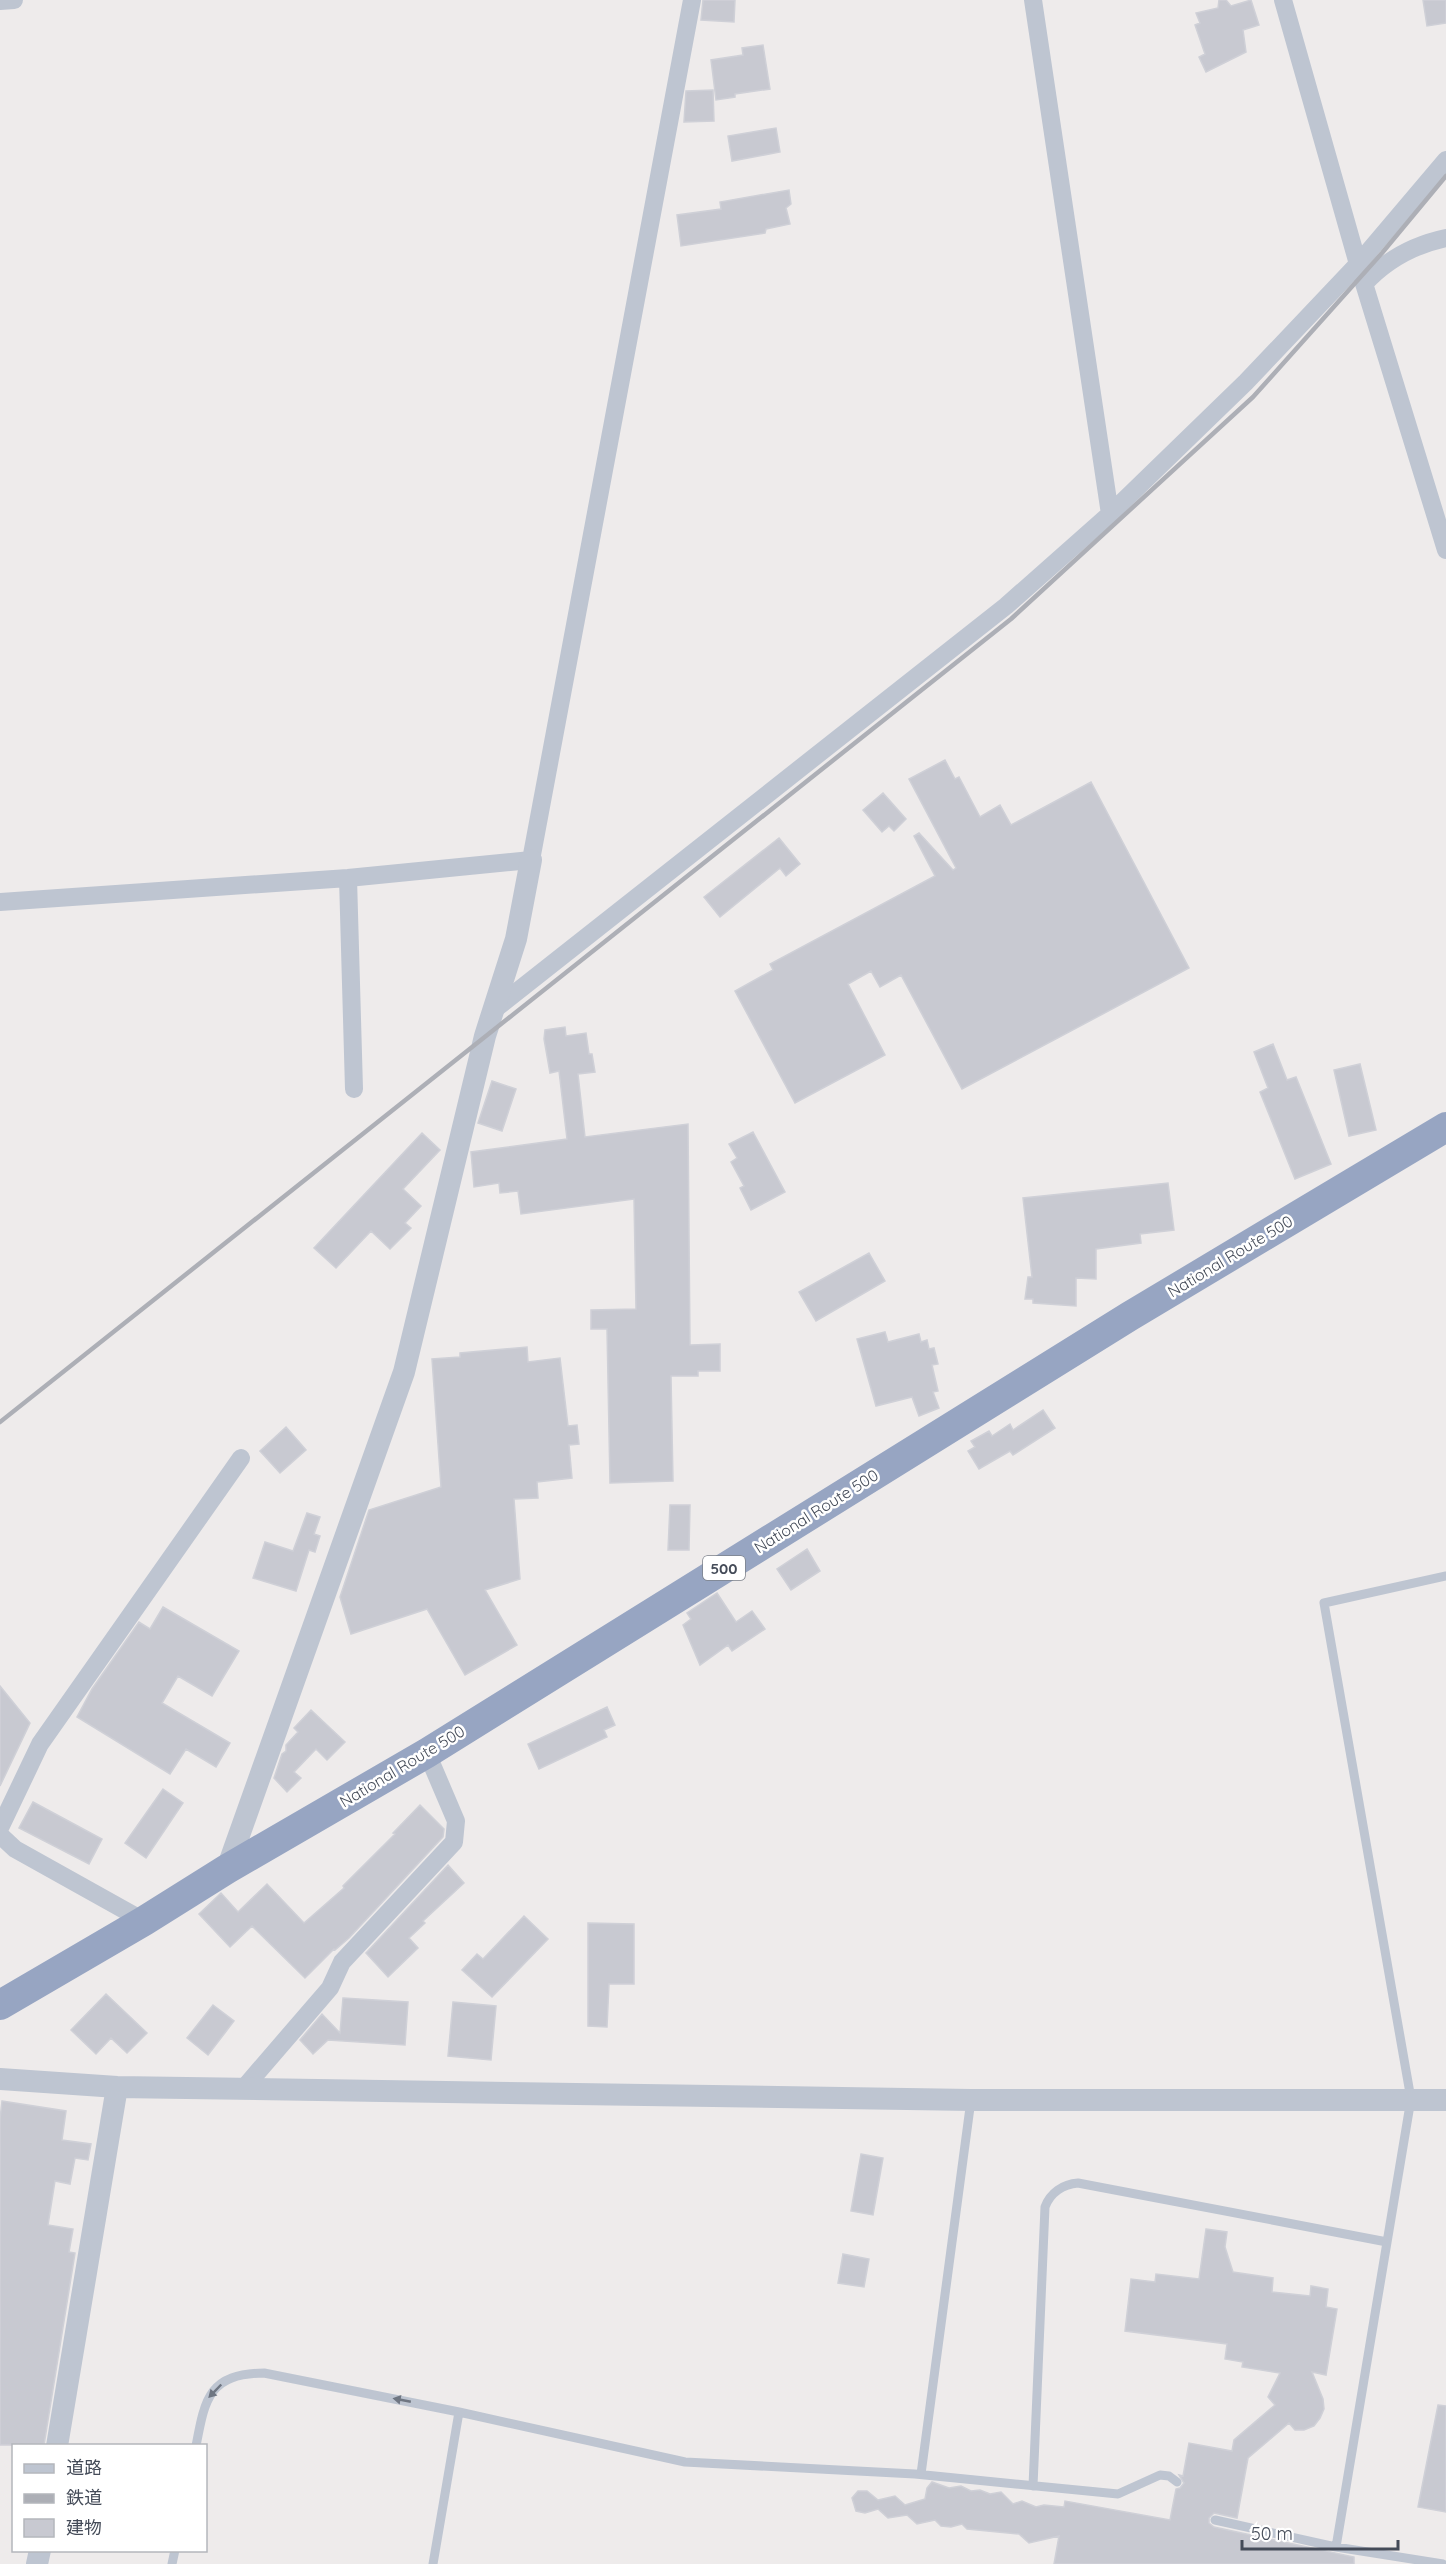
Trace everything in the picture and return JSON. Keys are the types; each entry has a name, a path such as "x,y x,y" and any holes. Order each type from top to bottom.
{"highway":[{"name":"National Route 500","path":"0,2005 427,1753 1130,1316 1446,1127"}],"street":[{"path":"0,1 14,0"},
{"path":"227,1869 404,1372 485,1036 516,939 692,0"},
{"path":"1033,0 1110,514"},
{"path":"1283,0 1358,264 1446,549"},
{"path":"495,1009 1006,606 1110,514 1246,382 1358,264 1446,160"},
{"path":"1364,284 1382,265 1410,249 1446,238"},
{"path":"0,902 348,878 531,860"},
{"path":"348,878 354,1089"},
{"path":"0,1828 40,1744 241,1458"},
{"path":"243,2089 330,1988 342,1962 454,1842 456,1821 427,1753"},
{"path":"0,1835 15,1849 144,1921"},
{"path":"0,2079 117,2087 971,2100 1446,2100"},
{"path":"57,2444 117,2087"}],"lane":[{"path":"1336,2547 1411,2099 1324,1603 1446,1576"},
{"path":"921,2474 971,2100"},
{"path":"1032,2486 1045,2208 1052,2194 1060,2188 1078,2183 1387,2242"},
{"path":"196,2444 204,2406 210,2394 231,2377 245,2373 264,2373 459,2412 685,2462 921,2474 1118,2494 1136,2488 1160,2475 1168,2476 1177,2482"},
{"path":"434,2564 459,2412"},
{"path":"1215,2520 1336,2547 1443,2564"}],"building":[{"path":"703,0 735,0 734,22 701,20"},
{"path":"1219,0 1226,0 1231,6 1251,0 1259,25 1243,30 1246,52 1206,72 1199,57 1205,54 1195,25 1200,23 1196,13 1218,8"},
{"path":"1423,0 1446,0 1446,23 1427,26"},
{"path":"763,45 770,89 735,94 735,97 716,100 711,60 743,55 742,48"},
{"path":"713,90 714,121 684,122 686,91"},
{"path":"776,128 780,152 732,161 728,136"},
{"path":"789,190 791,204 786,208 790,224 766,229 765,233 681,246 677,215 721,209 720,202"},
{"path":"945,760 955,779 959,777 980,817 1000,805 1011,825 1091,782 1189,968 962,1089 901,975 880,987 871,971 848,984 885,1055 795,1103 735,991 773,970 770,964 935,876 914,836 919,833 953,870 956,868 909,779"},
{"path":"883,793 906,819 894,831 889,826 882,832 863,810"},
{"path":"779,838 800,864 786,876 780,868 720,917 704,897"},
{"path":"565,1027 566,1036 586,1033 589,1054 592,1054 595,1072 578,1074 585,1137 688,1124 690,1345 720,1344 720,1371 698,1371 698,1376 671,1376 673,1481 610,1483 607,1329 591,1329 591,1310 636,1309 634,1199 521,1214 518,1191 500,1193 499,1183 474,1187 471,1152 567,1139 559,1071 550,1073 544,1039 545,1030"},
{"path":"1273,1044 1287,1080 1296,1077 1331,1164 1295,1179 1260,1092 1268,1088 1254,1052"},
{"path":"1360,1064 1376,1130 1349,1136 1334,1070"},
{"path":"492,1081 516,1089 502,1131 478,1123"},
{"path":"753,1132 785,1192 751,1210 740,1188 744,1186 731,1162 737,1158 729,1144"},
{"path":"422,1133 440,1150 403,1189 421,1206 405,1223 411,1228 390,1249 371,1231 336,1268 314,1248"},
{"path":"1168,1183 1174,1230 1140,1234 1141,1243 1096,1249 1096,1279 1076,1278 1076,1306 1033,1303 1033,1299 1025,1299 1028,1277 1032,1277 1023,1198"},
{"path":"869,1253 885,1281 816,1321 799,1292"},
{"path":"885,1332 888,1342 919,1334 921,1342 927,1340 929,1349 934,1348 938,1364 932,1365 938,1391 933,1392 939,1408 919,1416 912,1397 876,1406 857,1339"},
{"path":"527,1347 528,1362 560,1358 568,1426 577,1425 579,1444 569,1445 572,1478 537,1482 538,1498 514,1499 520,1579 485,1590 517,1645 465,1675 427,1609 351,1634 340,1597 369,1510 441,1487 432,1359 460,1357 460,1353"},
{"path":"1043,1410 1055,1428 1013,1455 1010,1451 979,1469 968,1451 975,1447 971,1441 989,1431 992,1436 1010,1424 1013,1430"},
{"path":"286,1427 306,1450 280,1473 260,1451"},
{"path":"670,1505 690,1505 689,1550 668,1550"},
{"path":"307,1513 320,1517 314,1534 320,1536 315,1552 309,1550 296,1591 253,1578 265,1542 293,1551"},
{"path":"807,1549 820,1571 791,1590 777,1569"},
{"path":"717,1593 736,1622 752,1611 765,1629 732,1651 728,1645 700,1665 683,1625 691,1619 687,1613"},
{"path":"163,1607 239,1651 212,1696 178,1676 162,1703 230,1743 216,1767 186,1749 170,1774 77,1717 92,1689 139,1622 150,1629"},
{"path":"0,1686 30,1723 0,1786"},
{"path":"607,1707 615,1725 604,1730 607,1737 539,1769 528,1744"},
{"path":"311,1710 345,1742 327,1760 316,1749 294,1772 301,1778 287,1792 274,1778 282,1754 286,1751 286,1745 298,1732 294,1728"},
{"path":"163,1789 183,1803 146,1858 125,1843"},
{"path":"33,1802 102,1839 89,1864 19,1828"},
{"path":"420,1805 444,1829 443,1837 349,1938 334,1949 305,1978 252,1926 230,1947 199,1914 221,1893 238,1912 267,1884 304,1923 344,1888 343,1886 395,1834 393,1833"},
{"path":"448,1865 464,1883 423,1921 425,1923 409,1938 418,1948 388,1977 366,1953"},
{"path":"524,1916 548,1939 492,1997 462,1970 477,1954 483,1959"},
{"path":"588,1923 634,1924 634,1984 609,1984 607,2027 588,2026"},
{"path":"106,1994 147,2033 127,2053 111,2038 96,2054 71,2030"},
{"path":"343,1998 408,2002 405,2045 328,2040 313,2054 300,2040 322,2014 340,2033"},
{"path":"453,2002 496,2006 491,2060 448,2056"},
{"path":"213,2005 234,2021 208,2055 187,2038"},
{"path":"2,2101 66,2111 62,2140 91,2144 88,2160 75,2158 70,2184 55,2181 48,2225 73,2229 69,2252 75,2253 44,2444 0,2445 0,2119"},
{"path":"861,2154 883,2158 873,2215 851,2211"},
{"path":"1206,2229 1227,2232 1225,2247 1233,2272 1273,2278 1272,2292 1310,2296 1311,2286 1328,2289 1326,2307 1337,2309 1326,2375 1312,2372 1323,2399 1324,2409 1320,2418 1314,2426 1304,2430 1295,2430 1289,2423 1248,2458 1237,2518 1214,2513 1209,2518 1209,2523 1214,2527 1354,2557 1354,2564 1054,2564 1059,2536 1029,2543 1019,2534 967,2529 962,2524 951,2527 941,2526 935,2520 917,2524 907,2515 888,2518 878,2509 865,2513 856,2511 852,2498 858,2491 867,2491 878,2500 895,2496 905,2505 925,2499 927,2488 932,2482 949,2488 961,2486 971,2491 980,2490 990,2494 1001,2492 1013,2504 1022,2501 1036,2507 1044,2505 1064,2507 1065,2501 1170,2520 1176,2489 1184,2483 1179,2475 1183,2476 1189,2443 1232,2451 1234,2440 1275,2405 1268,2397 1280,2373 1242,2367 1243,2362 1225,2359 1227,2344 1125,2331 1131,2279 1155,2282 1156,2274 1199,2279"},
{"path":"843,2254 869,2259 864,2287 838,2283"},
{"path":"1438,2405 1446,2406 1446,2512 1418,2507"}],"railway":[{"path":"0,1422 1011,619 1253,397 1382,253 1446,176"}]}
